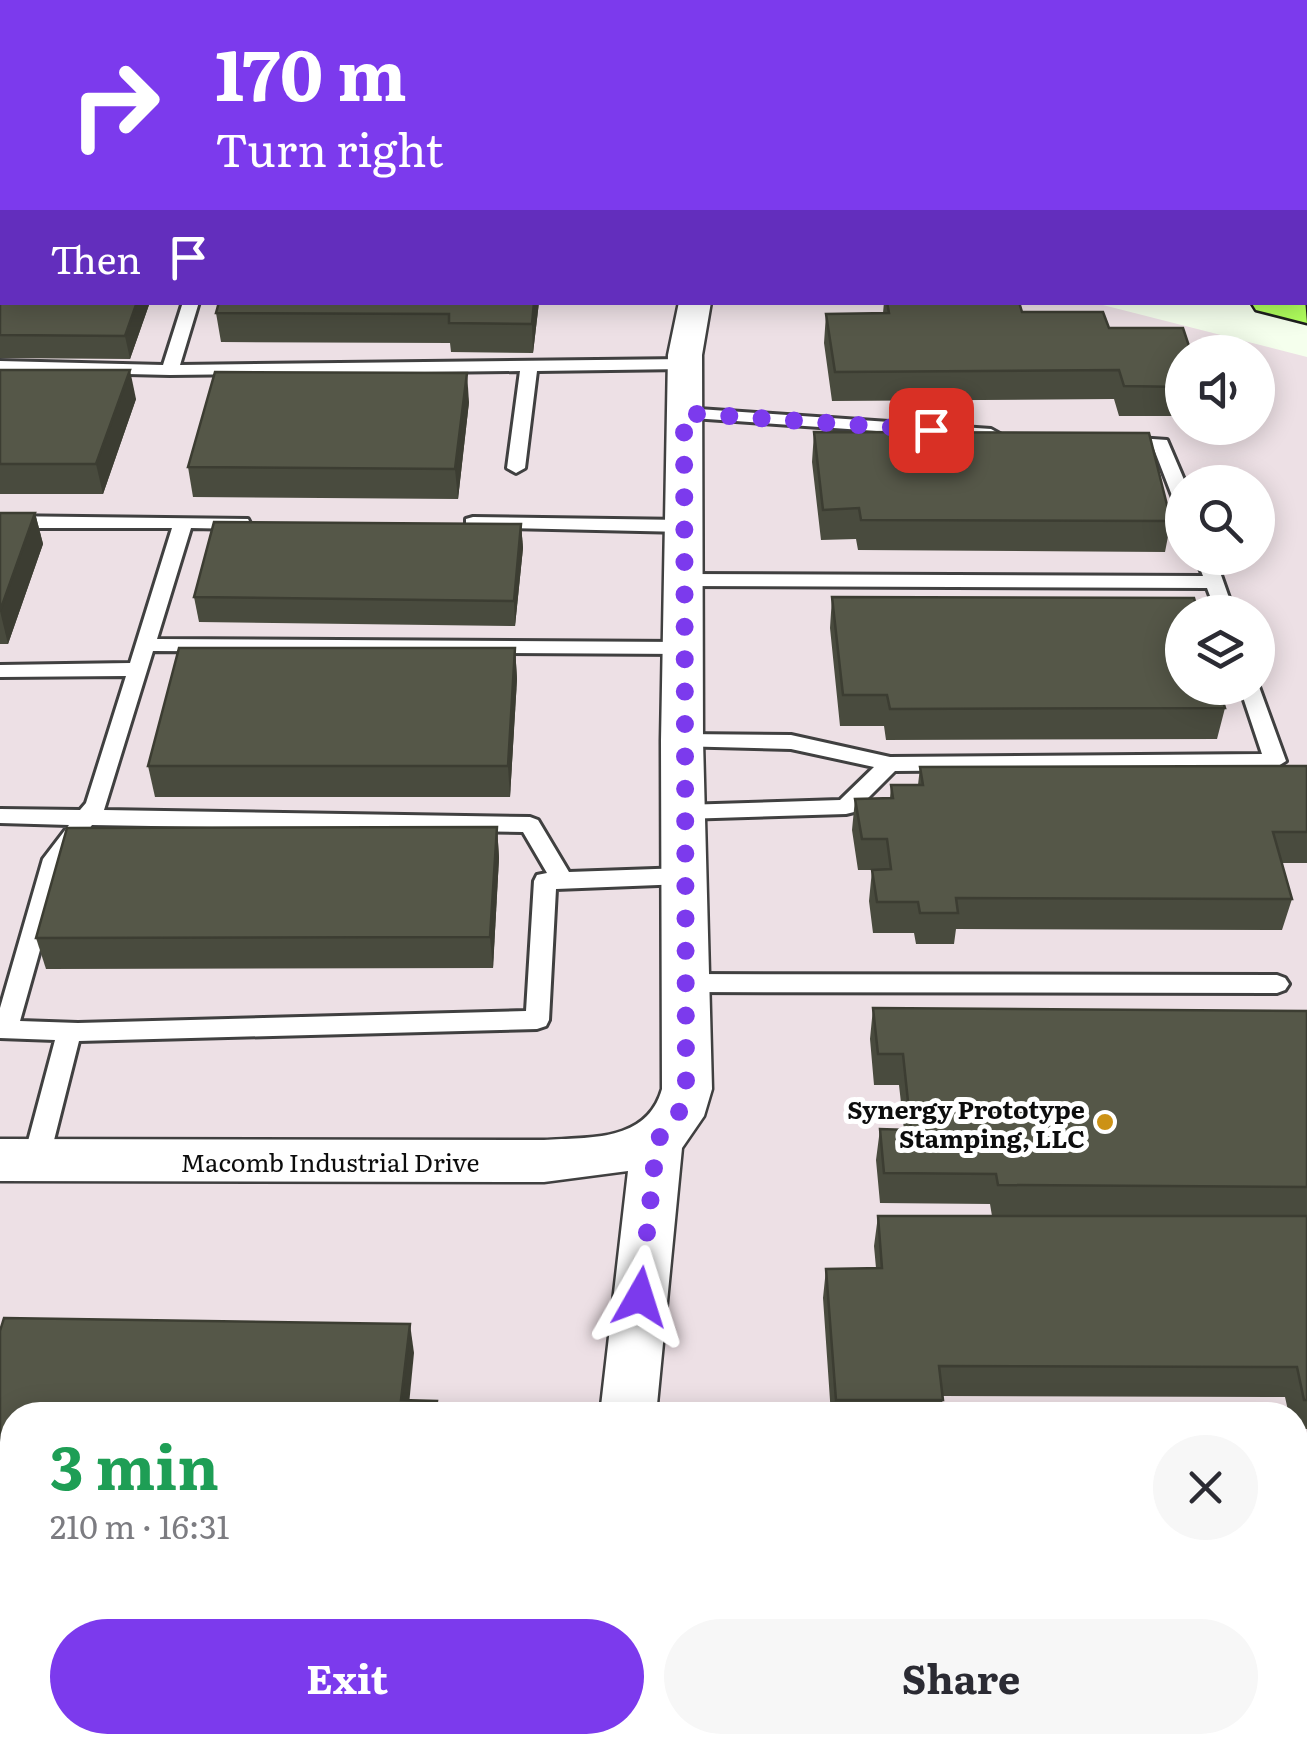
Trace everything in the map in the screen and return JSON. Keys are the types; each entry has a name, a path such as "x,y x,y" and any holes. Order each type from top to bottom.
{"main road":[{"path":"1282,305 1307,311"}],"street":[{"path":"629,1402 657,1140 677,1119 686,1088 684,413 685,364 695,305"},
{"name":"Macomb Industrial Drive","path":"18,1160 544,1160 605,1156 657,1140"}],"lane":[{"path":"170,370 191,305"},
{"path":"0,366 170,370 685,364"},
{"path":"516,468 529,366"},
{"path":"684,413 1008,435"},
{"path":"1104,441 1161,444 1169,465"},
{"path":"0,522 262,523"},
{"path":"183,523 96,805 54,860 3,1029 70,1032 538,1020 545,881 684,876"},
{"path":"459,524 684,526"},
{"path":"1212,575 1220,595"},
{"path":"683,580 1215,582"},
{"path":"146,645 682,648"},
{"path":"0,670 138,668"},
{"path":"682,742 791,742 890,764 1275,762 1256,705"},
{"path":"684,812 846,806 890,764"},
{"path":"0,816 530,826 562,880"},
{"path":"686,984 1277,984"},
{"path":"18,1160 70,1032"}],"shaded area":[{"path":"0,305 1103,305 1221,335 1165,335 1165,445 1275,445 1275,349 1307,357 1307,1402 0,1402"}],"building":[{"path":"0,305 136,305 125,336 0,335"},
{"path":"218,305 534,305 532,324 449,323 449,314 216,313"},
{"path":"888,305 1020,305 1022,312 1103,312 1109,328 1183,328 1185,335 1165,335 1165,387 1124,386 1119,370 835,372 826,314 889,313"},
{"path":"0,370 130,370 96,464 0,464"},
{"path":"215,372 467,373 455,469 188,467"},
{"path":"814,432 1149,433 1165,497 1165,521 861,520 859,508 823,510"},
{"path":"0,513 35,513 0,611"},
{"path":"214,522 521,524 514,601 194,597"},
{"path":"832,597 1165,598 1165,705 1225,708 890,709 887,695 843,695"},
{"path":"179,648 515,648 508,766 148,766"},
{"path":"1307,766 1307,832 1273,832 1292,899 956,898 958,913 920,913 918,902 877,902 872,870 891,869 887,839 862,839 855,799 893,798 891,785 923,785 920,767"},
{"path":"497,827 490,937 36,938 67,828"},
{"name":"Synergy Prototype Stamping, LLC","path":"873,1008 1307,1011 1307,1187 998,1185 996,1174 884,1173 880,1129 911,1130 903,1054 878,1054"},
{"path":"878,1216 1307,1216 1307,1400 1297,1367 939,1366 943,1400 836,1400 826,1269 882,1268"},
{"path":"4,1318 410,1324 401,1400 437,1402 0,1402 0,1331"}],"place":[{"name":"Synergy Prototype Stamping, LLC","path":"1105,1122"}],"route":[{"path":"640,1297 657,1140 677,1119 686,1088 684,413 931,430"}]}
